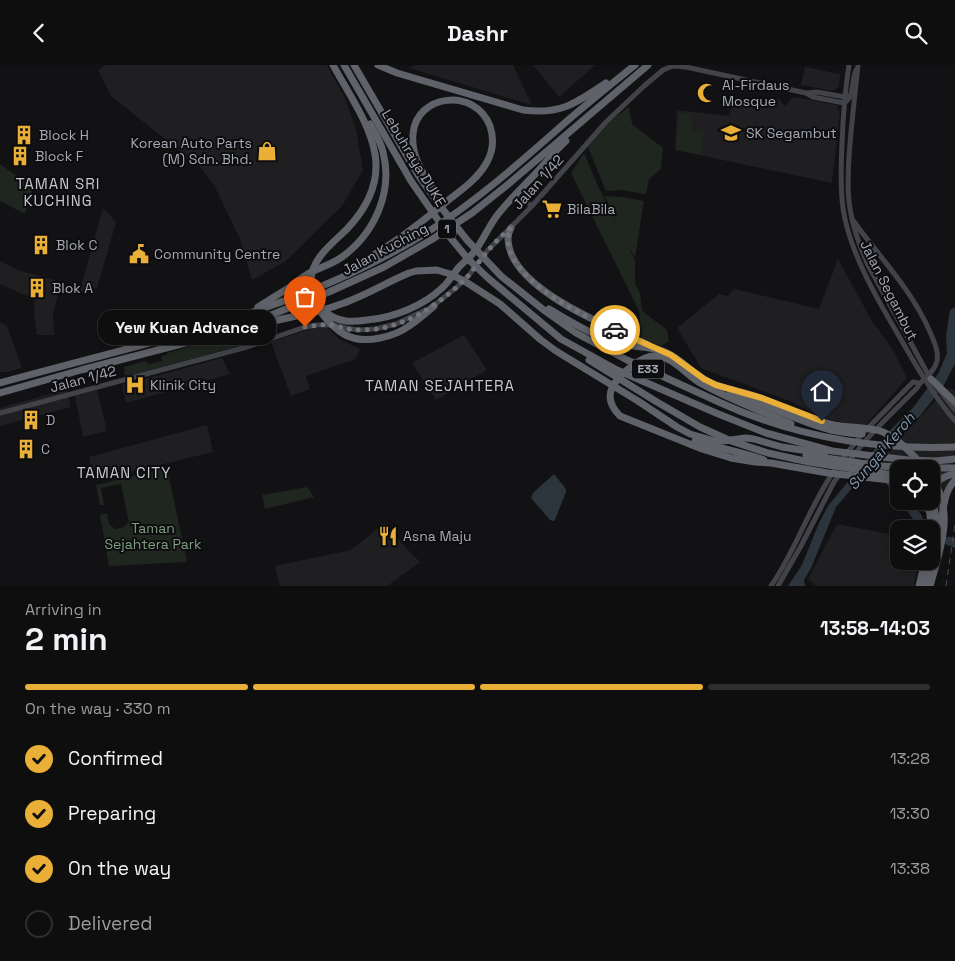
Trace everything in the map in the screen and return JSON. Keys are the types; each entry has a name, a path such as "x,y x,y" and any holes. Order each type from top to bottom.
{"highway":[{"name":"Lebuhraya DUKE","path":"338,65 369,108 410,181 443,228 468,259 488,279 560,339 617,370 766,433 832,451 908,460 936,461 955,459"},
{"path":"338,65 367,126 372,140 376,167 373,187 364,206 356,218 317,261 312,273 311,283 317,308 332,326 348,337 368,340 386,337 408,327 434,305"},
{"path":"236,317 256,308 303,277 330,265 347,254 368,230 378,214 386,179 383,153 378,138 338,65"},
{"name":"Lebuhraya DUKE","path":"354,65 421,174"},
{"path":"378,65 397,73 523,110 539,111 554,110 580,101 635,65"},
{"name":"Jalan Kuching","path":"0,383 236,317 270,306 359,270 426,233 468,204 635,65"},
{"name":"Jalan Kuching","path":"0,393 212,336 246,325 336,289 384,267 431,240 472,213 648,65"},
{"path":"330,282 413,229 457,193 488,161 492,145 492,134 484,114 474,105 453,99 436,103 419,117 415,126 413,147 421,174"},
{"path":"311,283 322,309 340,320 352,322 374,320 396,314 436,293 475,251 492,223 511,199 556,150 606,101"},
{"name":"E33","path":"421,174 473,246 501,276 533,302 627,359 737,410 816,435 874,444 934,448 955,447"},
{"path":"511,228 507,237 517,266 538,286 581,314 671,355 704,379 716,385 762,398 836,425 880,431 899,441 917,460"},
{"path":"212,336 332,307 416,271 437,270 466,282 500,304 556,351 638,401 692,439 712,447 756,457 771,463"},
{"path":"578,330 620,344 655,348"},
{"name":"E33","path":"560,339 579,354 657,402 700,427 732,441 754,449 809,462 890,475"},
{"path":"816,435 715,391 701,384 672,362 656,355 648,356 627,371 616,382 610,395 614,410 620,416 702,449 731,458 890,480"},
{"path":"0,379 48,370"},
{"path":"931,379 955,403"},
{"path":"715,391 749,399 819,427 851,435 862,434"},
{"path":"676,427 690,434 715,441 746,438 782,447 820,452 832,451"},
{"path":"754,449 772,449 880,466 955,468"},
{"path":"936,520 932,494 942,478 955,474"},
{"path":"940,524 944,502 949,488 955,479"},
{"path":"930,586 946,531 948,516 946,503 940,489"},
{"path":"919,586 923,570"},
{"path":"925,586 929,570"}],"main road":[{"name":"Jalan Segambut","path":"849,65 841,165 845,221 853,245 872,278 931,379 955,411"},
{"name":"Jalan Segambut","path":"858,65 851,124 848,183 852,219 880,303 932,392 955,421"},
{"path":"851,124 850,109 845,100 850,96 854,73 858,65"},
{"name":"Jalan 1/42","path":"0,413 248,347 300,328 316,325 332,325 358,330 384,327 422,313 457,287 469,275 487,251 532,206 606,122 666,68 673,66 686,67 806,93 813,97 845,100"},
{"path":"522,187 521,195 532,206"},
{"path":"511,199 524,200"},
{"path":"778,586 834,482 859,448 917,388 919,383 925,379 936,365 937,352 928,329 911,297 887,262 863,235 852,219"},
{"path":"868,265 864,253 868,249 887,262"},
{"path":"771,586 828,480 852,446 913,383 919,383"}],"shaded area":[{"path":"106,65 327,65 345,98 356,129 363,170 342,206 286,261 252,280 240,239 214,185 200,167 111,96 98,70"},
{"path":"415,65 513,65 532,105 409,68"},
{"path":"533,65 595,65 559,97"},
{"path":"805,67 840,74 839,87 832,91 801,85"},
{"path":"793,97 837,105 840,112 832,183 675,150 677,110 729,116 733,101 760,104 773,102 777,99 785,106"},
{"path":"103,208 116,222 97,288 79,293"},
{"path":"838,259 872,321 891,347 907,378 864,427 823,418 792,402 701,368 677,328 719,294 728,296 734,289 819,309"},
{"path":"0,261 18,270 61,282 53,315 54,335 37,335 34,314 35,298 0,284"},
{"path":"0,322 7,326 22,368 0,372"},
{"path":"313,328 328,328 339,339 360,349 356,359 306,376 310,389 291,396 271,342"},
{"path":"464,335 487,370 436,400 412,363"},
{"path":"222,358 230,374 126,403 122,385"},
{"path":"948,388 955,390 955,452 945,508 940,509 940,460 890,460 890,473 877,462"},
{"path":"67,389 71,407 0,426 0,408"},
{"path":"97,390 107,431 83,437 75,396"},
{"path":"207,425 213,452 94,481 89,457"},
{"path":"385,523 420,562 387,586 280,586 275,566 351,550"},
{"path":"837,524 890,534 890,570 917,570 914,586 816,586 808,579"}],"green space":[{"path":"629,107 633,125 663,148 661,169 649,179 646,194 621,190 606,191 588,147 610,121"},
{"path":"679,113 691,114 692,130 704,132 702,155 676,150"},
{"path":"584,153 617,224 605,196 644,201 635,257 628,247 635,260 635,284 640,293 642,311 667,330 669,341 661,346 642,339 639,311 571,173"},
{"path":"0,164 33,188 25,214 0,201"},
{"path":"243,332 245,337 239,346 125,377 124,367 145,361 149,364 162,361 161,357 170,352"},
{"name":"Taman Sejahtera Park","path":"167,468 187,562 109,566 100,515 107,513 109,524 115,529 122,528 129,522 121,484 101,488 104,505 100,505 96,485"},
{"path":"307,487 314,497 265,509 262,495"}],"water":[{"name":"Sungai Keroh","path":"955,307 955,364 944,385 920,416 890,444 836,507 811,568 804,580 805,586 788,586 802,565 828,506 892,428 912,409 938,374 947,353 946,336 950,310"},
{"path":"554,474 566,489 566,492 553,521 531,498 533,493"}],"waterway":[{"path":"885,475 890,481"},
{"path":"912,510 918,518"},
{"path":"949,541 955,543"}],"railway":[{"path":"946,586 955,524"}],"way so far":[{"path":"305,327 332,325 346,329 375,329 396,324 422,313 457,287 469,275 487,251 511,228 507,237 510,251 517,266 524,273 538,286 573,310 615,330"}],"place":[{"name":"Al-Firdaus Mosque","path":"707,93"},
{"name":"SK Segambut","path":"731,133"},
{"name":"Block H","path":"24,135"},
{"name":"Korean Auto Parts (M) Sdn. Bhd.","path":"267,151"},
{"name":"Block F","path":"20,156"},
{"name":"BilaBila","path":"552,209"},
{"name":"Blok C","path":"41,245"},
{"name":"Community Centre","path":"139,254"},
{"name":"Blok A","path":"37,288"},
{"name":"Yew Kuan Advance","path":"305,327"},
{"name":"Klinik City","path":"135,385"},
{"name":"D","path":"31,420"},
{"name":"C","path":"26,449"},
{"name":"Asna Maju","path":"388,536"}],"district":[{"name":"TAMAN SRI KUCHING","path":"58,192"},
{"name":"TAMAN SEJAHTERA","path":"440,385"},
{"name":"TAMAN CITY","path":"124,472"}],"route":[{"path":"615,330 666,352 693,372 716,385 762,398 822,421"}]}
